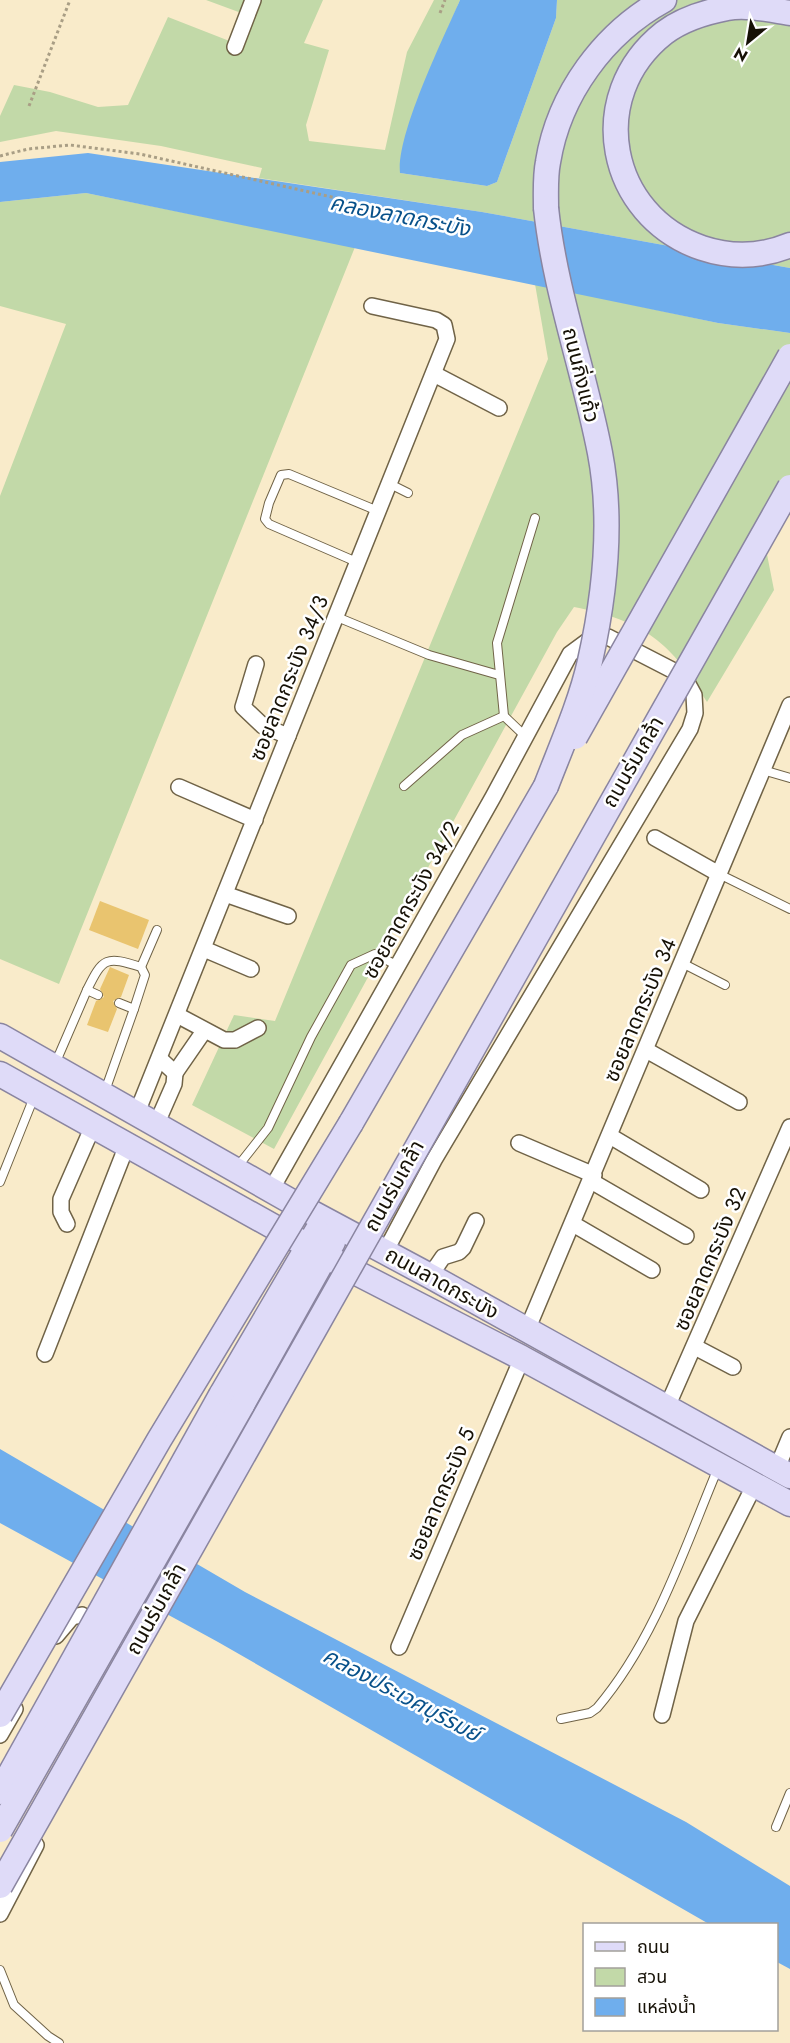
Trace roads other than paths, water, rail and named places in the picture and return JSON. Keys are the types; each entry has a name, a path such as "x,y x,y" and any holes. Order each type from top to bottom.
{"main road":[{"name":"ถนนกิ่งแก้ว","path":"546,786 590,663 605,569 605,508 600,454 551,252 546,208 547,163 560,117 576,83 609,42 640,14 664,0"},
{"path":"790,13 729,7 695,16 664,33 640,57 624,87 615,118 616,150 627,187 649,215 682,241 724,255 770,254 790,245"},
{"path":"0,1715 159,1440 351,1123 618,665 790,356"},
{"name":"ถนนร่มเกล้า","path":"0,1886 790,487"},
{"name":"ถนนลาดกระบัง","path":"0,1036 234,1170 783,1472"},
{"name":"ถนนลาดกระบัง","path":"0,1074 317,1250 522,1358 790,1504"},
{"name":"ถนนร่มเกล้า","path":"0,1792 332,1224"},
{"name":"ถนนร่มเกล้า","path":"0,1830 231,1400"}],"street":[{"path":"235,47 252,0"},
{"name":"ซอยลาดกระบัง 34/3","path":"146,1120 160,1059 447,339 444,325 436,320 372,306"},
{"path":"434,374 499,408"},
{"name":"ซอยลาดกระบัง 34/2","path":"271,1190 526,737 570,654 593,637 608,637 674,671 688,684 694,695 695,713 690,729 434,1160 386,1252"},
{"path":"256,664 243,707 263,726 288,736"},
{"name":"ซอยลาดกระบัง 34","path":"527,1330 790,705"},
{"path":"179,787 255,820"},
{"path":"655,838 719,874"},
{"path":"225,894 288,916"},
{"path":"204,949 250,969"},
{"path":"177,1015 224,1040 235,1040 258,1028"},
{"path":"146,1120 174,1084 175,1073 204,1031"},
{"path":"646,1050 739,1102"},
{"path":"160,1059 175,1073"},
{"path":"67,1224 61,1212 61,1199 93,1126"},
{"name":"ซอยลาดกระบัง 32","path":"667,1407 790,1127"},
{"path":"610,1136 701,1190"},
{"path":"519,1143 592,1178 686,1236"},
{"path":"45,1354 127,1145"},
{"path":"430,1276 443,1257 459,1252 463,1248 476,1221"},
{"path":"573,1224 652,1270"},
{"path":"695,1347 733,1367"},
{"name":"ซอยลาดกระบัง 5","path":"399,1647 522,1358"},
{"path":"783,1472 790,1437"},
{"path":"662,1715 686,1621 755,1484"},
{"path":"0,1735 62,1626 72,1617 82,1615 126,1640 132,1653 130,1667 0,1914"}],"lane":[{"path":"359,563 269,524 265,519 269,503 281,475 289,474 379,511"},
{"path":"390,484 408,493"},
{"path":"526,737 504,716 497,643 536,518"},
{"path":"337,617 429,655 499,675"},
{"path":"404,786 462,735 504,716"},
{"path":"763,770 790,778"},
{"path":"719,874 790,909"},
{"path":"141,967 157,930"},
{"path":"234,1170 268,1128 311,1038 351,965 375,954 398,966"},
{"path":"53,1068 87,990 103,962 109,959 141,967 145,975 104,1096"},
{"path":"682,963 725,985"},
{"path":"87,990 98,995"},
{"path":"119,1003 134,1010"},
{"path":"0,1182 35,1094"},
{"path":"561,1719 590,1713 597,1708 638,1645 664,1595 719,1465"},
{"path":"776,1827 790,1793"},
{"path":"0,1970 14,2005 59,2043"}],"water":[{"path":"460,0 557,0 556,18 497,182 487,186 400,173 405,135 432,62"},
{"name":"คลองลาดกระบัง","path":"88,153 482,212 790,268 790,333 718,323 86,193 0,202 0,162"},
{"name":"คลองประเวศบุรีรมย์","path":"0,1449 245,1592 686,1822 790,1886 790,1969 778,1963 778,1923 707,1923 218,1642 0,1523"}]}
